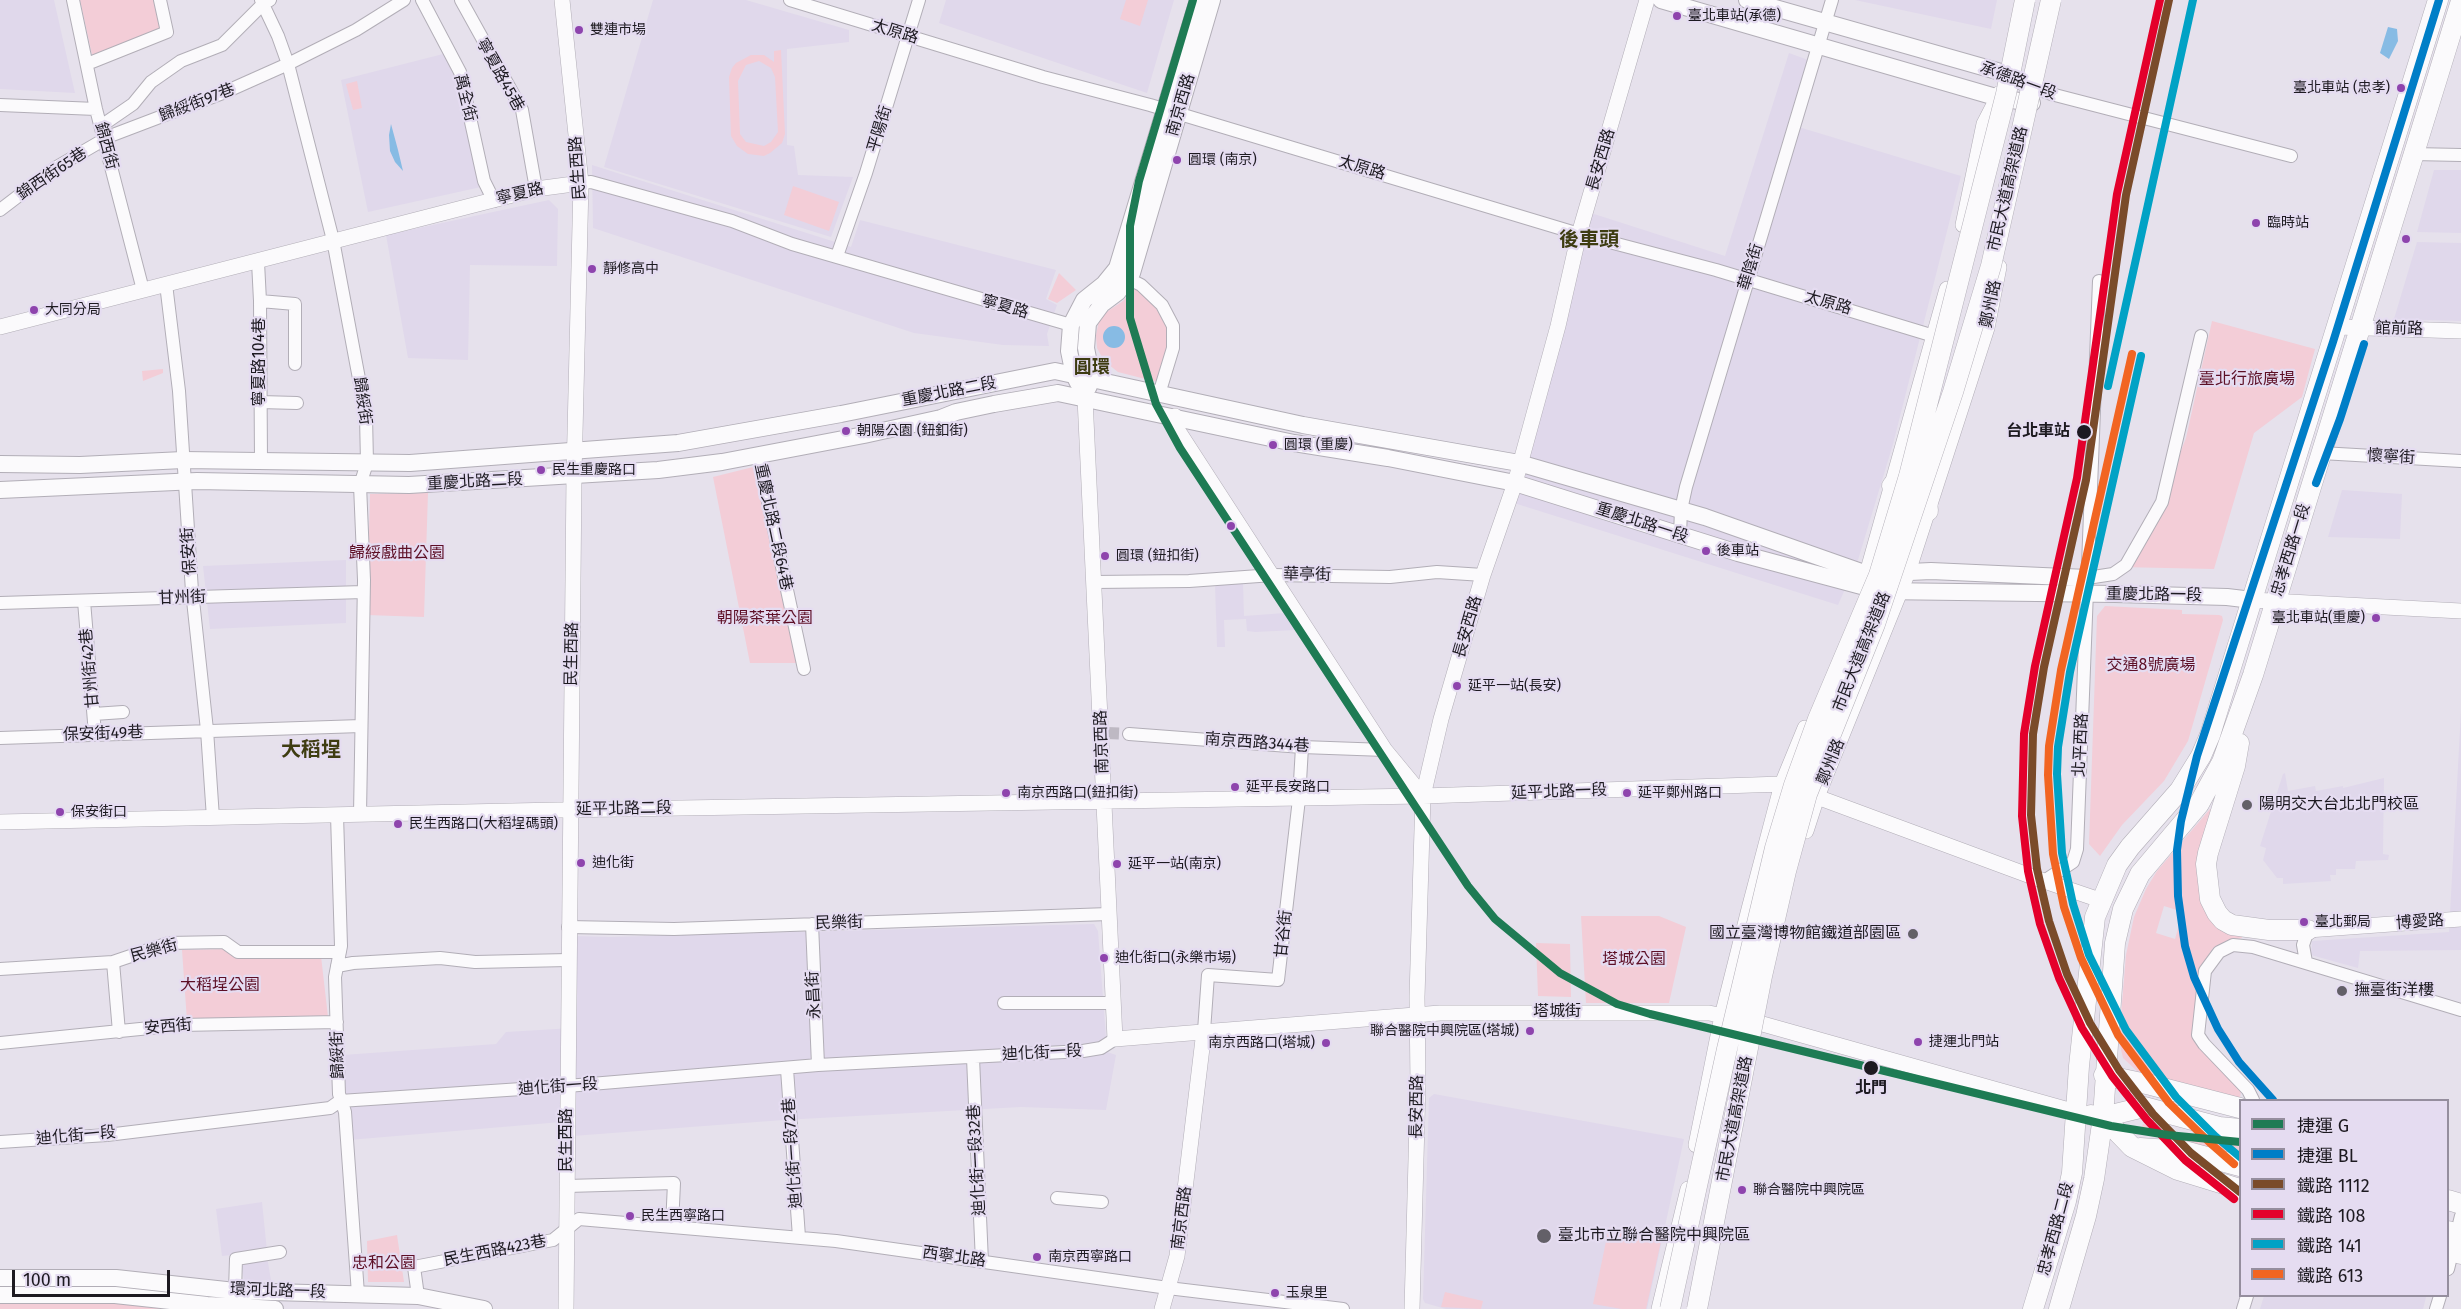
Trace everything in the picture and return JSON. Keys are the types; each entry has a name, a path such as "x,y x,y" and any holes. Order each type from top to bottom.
{"main road":[{"name":"南京西路","path":"1085,398 1092,379 1085,336 1088,323 1093,314 1129,279 1198,0"},
{"name":"南京西路","path":"1085,398 1074,375 1070,351 1071,325 1084,300 1113,276 1117,268 1212,0"},
{"name":"承德路一段","path":"1662,0 2002,96 2034,96"},
{"name":"承德路一段","path":"1748,0 2004,73 2034,96"},
{"path":"2002,96 2000,60 2013,0"},
{"name":"市民大道高架道路","path":"1670,1309 1774,849 1818,719 1879,575 1909,476 2025,0"},
{"path":"1874,581 1922,451 1990,225 2038,0"},
{"name":"市民大道高架道路","path":"1697,1309 1780,894 1807,794 1875,624 1953,392 1991,266 2053,0"},
{"name":"忠孝西路一段","path":"2076,1112 2091,936 2100,900 2117,865 2130,847 2180,790 2201,756 2210,735 2438,0"},
{"name":"忠孝西路一段","path":"2103,1117 2104,1075 2115,943 2123,909 2140,874 2164,843 2186,820 2212,782 2222,762 2253,675 2461,1"},
{"name":"重慶北路二段","path":"0,464 80,465 183,460 410,463 691,441 1055,371 1074,375"},
{"name":"重慶北路一段","path":"1074,375 1304,425 1519,463 1682,510 1900,592 2087,586"},
{"name":"重慶北路二段","path":"0,490 184,482 360,485 444,483 658,470 722,462 886,430 1033,396 1058,393 1085,398"},
{"name":"重慶北路一段","path":"1085,398 1294,443 1388,458 1515,483 1680,535 1874,581 1908,572 1930,571 2252,600"},
{"path":"1892,486 1922,451"},
{"path":"1922,451 1928,511"},
{"path":"2253,675 2235,766 2208,853 2206,864 2210,899 2217,913 2232,925 2269,930 2308,930"},
{"path":"1711,1171 1749,1044"},
{"path":"1684,1309 1711,1171 1727,1049"},
{"path":"2104,1075 2239,1107"},
{"path":"2076,1112 2103,1117 2144,1107 2219,1127 2239,1129"},
{"name":"忠孝西路二段","path":"2033,1309 2066,1201 2072,1173 2076,1112"},
{"path":"2103,1117 2132,1147 2178,1170 2239,1188"},
{"name":"忠孝西路二段","path":"2059,1309 2086,1216 2103,1117"},
{"path":"2132,1147 2184,1151 2239,1165"},
{"name":"環河北路一段","path":"0,1278 116,1278 235,1291 418,1296 484,1309"},
{"name":"環河北路一段","path":"0,1295 116,1295 207,1305 275,1309"}],"street":[{"name":"錦西街","path":"73,0 96,109 143,290"},
{"path":"87,64 167,33 160,0"},
{"name":"歸綏街97巷","path":"105,140 223,93 288,64 356,30 404,0"},
{"name":"萬全街","path":"422,0 460,72 484,181 494,201"},
{"name":"寧夏路45巷","path":"461,0 522,110 536,189"},
{"name":"民生西路","path":"562,0 581,183 574,450 566,1309"},
{"name":"太原路","path":"790,0 1043,77 1171,111 1579,234 1747,280 1934,336"},
{"name":"平陽街","path":"837,256 866,173 919,0"},
{"name":"長安西路","path":"1412,1309 1418,1084 1417,1015 1424,796 1441,719 1483,575 1515,483 1558,326 1579,234 1647,0"},
{"name":"華陰街","path":"1680,535 1686,487 1832,0"},
{"path":"1659,1309 1688,1190 1722,1016 1782,784 1874,581 1892,486 1967,208 1984,124 2002,96 2004,73 2019,0"},
{"name":"鄭州路","path":"1704,1309 1748,1073 1801,847 1817,797 1908,572 1987,328 2053,0"},
{"path":"101,126 133,104 151,82 180,61 222,45 264,1"},
{"name":"歸綏街","path":"264,1 288,64 333,240 366,416 367,463 360,485 363,592 360,814"},
{"name":"承德路一段","path":"2034,96 2051,94 2291,156"},
{"path":"0,105 96,109"},
{"name":"錦西街65巷","path":"0,210 55,168 105,140"},
{"path":"2413,154 2461,155"},
{"name":"寧夏路","path":"0,327 536,189 581,183 591,183 732,220 792,244 1071,325"},
{"name":"寧夏路104巷","path":"258,262 261,461"},
{"path":"1129,279 1141,285 1162,304 1173,326 1173,348 1159,394"},
{"name":"北平西路","path":"2044,881 2073,862 2078,849 2099,281"},
{"name":"保安街","path":"166,285 178,391 192,597 207,730 213,818"},
{"path":"260,301 294,304 295,364"},
{"name":"館前路","path":"2337,327 2461,331"},
{"path":"2087,586 2114,574 2126,565 2162,502 2202,336"},
{"name":"南京西路","path":"1085,398 1094,582 1105,733 1105,801 1115,1039"},
{"path":"260,402 297,404"},
{"path":"1175,416 1177,429 1385,750 1424,796"},
{"name":"懷寧街","path":"2321,453 2461,461"},
{"name":"重慶北路二段64巷","path":"758,455 804,669"},
{"name":"華亭街","path":"1094,582 1189,581 1273,575 1390,577 1437,572 1483,575"},
{"name":"甘州街","path":"0,603 363,592"},
{"name":"重慶北路一段","path":"2252,600 2461,611"},
{"name":"甘州街42巷","path":"84,601 95,734"},
{"path":"94,714 123,712"},
{"name":"保安街49巷","path":"0,738 361,726"},
{"name":"南京西路344巷","path":"1129,734 1302,747 1385,750"},
{"path":"1299,799 1302,747"},
{"name":"延平北路一段","path":"1105,801 1424,796 1782,784 2100,900"},
{"name":"甘谷街","path":"1204,1030 1208,975 1278,980 1299,799"},
{"name":"延平北路二段","path":"0,822 1105,801"},
{"name":"歸綏街","path":"336,815 340,952 334,977 340,1101 345,1112 358,1294"},
{"name":"民樂街","path":"568,927 674,929 1109,914"},
{"name":"博愛路","path":"2308,930 2461,919"},
{"name":"永昌街","path":"812,924 818,1065"},
{"path":"2306,962 2303,945 2308,930"},
{"name":"民樂街","path":"0,969 113,962 169,943 224,942 238,952 340,952"},
{"path":"2252,1099 2244,1085 2200,1040 2198,1030 2203,977 2214,956 2234,945 2253,947 2306,962 2461,1010"},
{"path":"337,966 440,958 475,962 568,960"},
{"path":"113,962 119,1032"},
{"path":"1004,1003 1112,1003"},
{"name":"塔城街","path":"1204,1030 1440,1013 1709,1013 1759,1023 2076,1112"},
{"name":"安西街","path":"0,1043 180,1025 337,1022"},
{"path":"1115,1039 1204,1030"},
{"name":"南京西路","path":"1162,1309 1177,1256 1204,1030"},
{"name":"迪化街一段","path":"0,1142 107,1135 330,1108 340,1101 567,1086 818,1065 1083,1051 1101,1048 1115,1039"},
{"name":"迪化街一段32巷","path":"973,1058 982,1262"},
{"name":"迪化街一段72巷","path":"787,1069 799,1237"},
{"path":"1710,1073 1719,1087 1728,1091 1737,1090 1744,1084 1748,1073"},
{"path":"567,1186 674,1183 672,1226"},
{"path":"1057,1198 1102,1202"},
{"name":"西寧北路","path":"567,1230 579,1220 799,1237 1168,1288 1343,1309"},
{"name":"民生西路423巷","path":"418,1296 414,1267 554,1239 567,1230"},
{"path":"235,1291 236,1259 280,1252"},
{"path":"1668,1268 1676,1264 1689,1264 1712,1271"}],"shaded area":[{"path":"0,0 54,0 75,93 0,89"},
{"path":"653,0 746,0 849,30 849,42 787,49 787,145 794,146 798,175 853,177 831,237 604,167"},
{"path":"946,0 1174,0 1147,93 939,23"},
{"path":"1855,0 1997,0 1991,29"},
{"path":"447,53 459,73 481,187 368,212 341,80"},
{"path":"1789,53 1811,61 1792,125 1961,176 1893,444 1858,560 1838,605 1514,503 1591,213 1725,256"},
{"path":"592,165 851,247 860,220 1056,270 1046,299 1057,305 1047,334 1049,346 1003,345 914,333 593,228"},
{"path":"2434,170 2461,170 2461,233 2417,232"},
{"path":"549,200 558,209 557,266 470,265 468,360 408,358 386,235"},
{"path":"2417,242 2461,243 2461,321 2394,319"},
{"path":"2342,490 2402,494 2400,539 2328,537"},
{"path":"346,560 346,623 210,629 203,566"},
{"path":"1243,583 1244,616 1285,613 1296,630 1247,631 1246,619 1224,620 1225,647 1217,647 1215,584"},
{"path":"2461,711 2461,950 2360,951 2358,968 2311,955 2312,941 2449,932"},
{"path":"2285,773 2288,791 2315,786 2316,791 2343,786 2343,788 2384,778 2383,854 2389,855 2388,860 2356,861 2355,869 2336,869 2336,875 2330,875 2331,881 2283,884 2283,878 2277,878 2263,860 2266,848 2260,846"},
{"path":"1094,924 1098,931 1107,1052 1116,1055 1106,1110 1021,1107 783,1120 573,1136 573,1121 349,1140 343,1055 496,1044 506,1032 573,1028 574,936 610,937"},
{"name":"臺北市立聯合醫院中興院區","path":"1434,1094 1684,1139 1647,1309 1446,1309 1425,1303 1423,1299 1429,1098"},
{"path":"262,1202 267,1251 222,1256 216,1209"},
{"path":"267,1257 271,1280 244,1281 241,1261"},
{"path":"2264,1297 2426,1297 2423,1309 2260,1309"}],"green space":[{"path":"80,0 156,0 163,29 92,55"},
{"path":"1126,0 1148,0 1140,26 1120,19"},
{"path":"781,50 785,134 782,143 770,153 764,156 748,154 737,146 731,136 729,77 736,63 751,55 764,55 774,62 774,51","holes":["759,61 771,68 775,77 778,132 771,142 764,146 746,142 740,134 738,81 746,65"]},
{"path":"357,81 362,108 353,110 346,84"},
{"path":"793,186 839,202 829,231 784,215"},
{"path":"1059,273 1076,290 1057,303 1048,299"},
{"path":"1135,288 1154,302 1167,321 1170,345 1157,382 1118,372 1104,361 1097,348 1096,335 1099,321 1105,313 1123,301"},
{"name":"臺北行旅廣場","path":"2212,321 2315,349 2302,397 2254,433 2214,569 2119,567 2164,495 2186,438"},
{"path":"163,369 163,373 143,381 142,371"},
{"name":"朝陽茶葉公園","path":"757,466 796,652 796,663 750,663 713,477"},
{"name":"歸綏戲曲公園","path":"428,493 424,617 367,615 370,494"},
{"name":"交通8號廣場","path":"2105,606 2182,610 2182,614 2219,615 2223,620 2188,741 2164,781 2122,825 2100,856 2089,844 2097,616"},
{"path":"2210,809 2213,812 2203,894 2242,932 2242,938 2227,941 2213,948 2201,967 2195,1032 2241,1089 2240,1099 2137,1071 2123,1058 2119,1041 2126,955 2134,917 2157,871","holes":["2164,906 2183,912 2175,939 2156,933"]},
{"name":"塔城公園","path":"1581,916 1659,916 1686,927 1669,1003 1586,1003"},
{"path":"1536,943 1570,944 1571,997 1538,996"},
{"name":"大稻埕公園","path":"228,949 321,956 328,1017 187,1021 182,950"},
{"path":"2143,1124 2216,1143 2239,1139 2239,1159 2141,1129"},
{"path":"1609,1227 1662,1237 1646,1309 1622,1309 1593,1304"},
{"name":"忠和公園","path":"397,1235 404,1282 368,1282 367,1241"},
{"path":"1445,1292 1483,1301 1481,1309 1441,1307"},
{"path":"0,1298 259,1309 0,1309"}],"water":[{"path":"2388,27 2397,29 2398,41 2389,59 2380,53"},
{"path":"391,124 403,171 395,162 390,151"},
{"path":"1114,326 1122,329 1125,337 1122,345 1114,348 1106,345 1103,337 1106,329"}],"tunnel":[{"path":"1107,733 1129,734"}],"metro line":[{"name":"G","path":"1193,0 1139,181 1130,226 1130,318 1156,404 1180,448 1413,803 1468,886 1495,919 1560,973 1617,1004 1650,1014 2111,1126 2168,1135 2239,1142"},
{"name":"BL","path":"2272,1099 2239,1062 2218,1029 2194,977 2185,946 2178,896 2177,850 2181,821 2197,756 2333,342 2439,0"},
{"name":"BL","path":"2316,483 2364,344"}],"rail line":[{"name":"108","path":"2160,0 2117,194 2077,478 2035,666 2024,734 2022,816 2028,871 2040,924 2059,978 2082,1028 2112,1076 2147,1120 2185,1160 2234,1199"},
{"name":"1112","path":"2169,0 2126,195 2086,480 2044,667 2033,734 2031,815 2037,869 2049,921 2067,974 2090,1023 2119,1070 2153,1114 2191,1153 2239,1191"},
{"name":"141","path":"2108,386 2193,0"},
{"name":"613","path":"2132,354 2061,670 2049,746 2048,775 2053,854 2064,907 2081,958 2118,1035 2169,1103 2234,1164"},
{"name":"141","path":"2141,356 2070,672 2058,747 2057,774 2062,853 2073,904 2089,955 2126,1030 2176,1097 2239,1156"}],"place":[{"name":"臺北車站(承德)","path":"1677,16"},
{"name":"雙連市場","path":"579,30"},
{"name":"臺北車站 (忠孝)","path":"2401,88"},
{"name":"圓環 (南京)","path":"1177,160"},
{"name":"臨時站","path":"2256,223"},
{"name":"靜修高中","path":"592,269"},
{"name":"大同分局","path":"34,310"},
{"name":"朝陽公園 (鈕釦街)","path":"846,431"},
{"name":"台北車站","path":"2084,432"},
{"name":"圓環 (重慶)","path":"1273,445"},
{"name":"民生重慶路口","path":"541,470"},
{"name":"後車站","path":"1706,551"},
{"name":"圓環 (鈕扣街)","path":"1105,556"},
{"name":"臺北車站(重慶)","path":"2376,618"},
{"name":"延平一站(長安)","path":"1457,686"},
{"name":"延平長安路口","path":"1235,787"},
{"name":"南京西路口(鈕扣街)","path":"1006,793"},
{"name":"延平鄭州路口","path":"1627,793"},
{"name":"陽明交大台北北門校區","path":"2247,805"},
{"name":"保安街口","path":"60,812"},
{"name":"民生西路口(大稻埕碼頭)","path":"398,824"},
{"name":"迪化街","path":"581,863"},
{"name":"延平一站(南京)","path":"1117,864"},
{"name":"臺北郵局","path":"2304,922"},
{"name":"國立臺灣博物館鐵道部園區","path":"1913,934"},
{"name":"迪化街口(永樂市場)","path":"1104,958"},
{"name":"撫臺街洋樓","path":"2342,991"},
{"name":"聯合醫院中興院區(塔城)","path":"1530,1031"},
{"name":"捷運北門站","path":"1918,1042"},
{"name":"南京西路口(塔城)","path":"1326,1043"},
{"name":"北門","path":"1871,1068"},
{"name":"聯合醫院中興院區","path":"1742,1190"},
{"name":"民生西寧路口","path":"630,1216"},
{"name":"臺北市立聯合醫院中興院區","path":"1544,1236"},
{"name":"南京西寧路口","path":"1037,1257"},
{"name":"玉泉里","path":"1275,1293"}],"district":[{"name":"後車頭","path":"1589,240"},
{"name":"圓環","path":"1092,368"},
{"name":"大稻埕","path":"311,750"}]}
